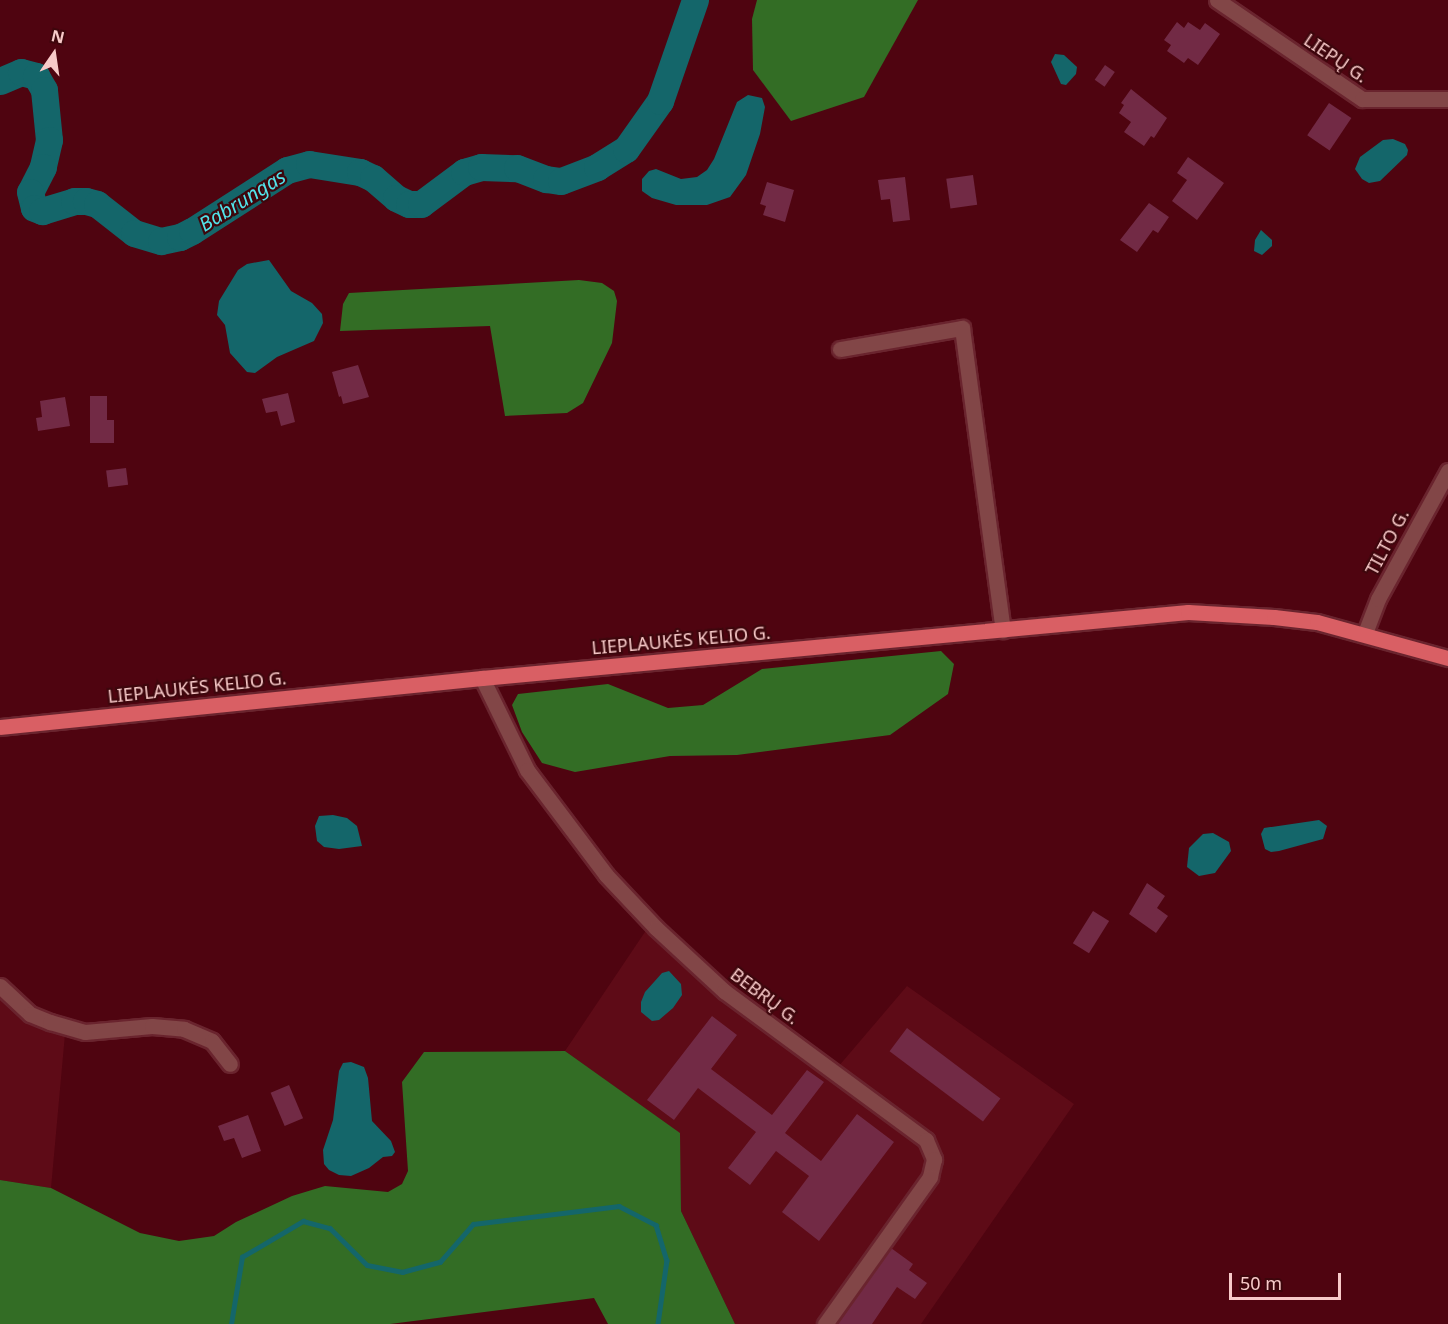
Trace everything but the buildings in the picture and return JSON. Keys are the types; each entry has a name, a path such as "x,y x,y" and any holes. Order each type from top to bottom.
{"main road":[{"name":"LIEPLAUKĖS KELIO G.","path":"0,727 482,678 1188,612 1317,622 1365,633 1448,658"}],"street":[{"name":"LIEPŲ G.","path":"1217,0 1362,99 1448,99"},
{"path":"840,349 963,328 1003,630"},
{"name":"TILTO G.","path":"1365,633 1378,599 1448,471"},
{"name":"BEBRŲ G.","path":"482,678 527,770 606,875 656,928 724,991 926,1140 934,1159 930,1177 825,1324"},
{"path":"0,986 30,1014 85,1032 152,1026 184,1029 212,1041 230,1064"}],"shaded area":[{"path":"655,917 696,958 838,1067 907,986 1074,1104 921,1324 735,1324 681,1211 679,1133 565,1051"},
{"path":"0,994 41,1024 65,1034 51,1188 0,1180"}],"green space":[{"path":"757,0 918,0 864,97 791,121 753,70 752,19"},
{"path":"579,280 602,283 614,291 617,301 612,343 583,403 567,413 505,416 490,326 340,331 343,304 349,293"},
{"path":"941,651 954,664 948,694 890,735 737,755 670,756 575,772 542,763 522,732 512,705 518,694 608,684 668,708 703,705 762,669"},
{"path":"565,1051 680,1133 681,1211 735,1324 608,1324 594,1298 390,1324 0,1324 0,1180 51,1188 140,1233 179,1241 214,1236 236,1222 292,1196 325,1186 388,1192 402,1184 408,1171 402,1082 424,1052"}],"water":[{"path":"1055,54 1064,55 1077,67 1076,74 1066,85 1061,84 1051,62"},
{"path":"748,95 762,98 765,107 760,134 746,175 730,197 707,205 676,205 652,198 642,191 642,179 649,171 656,169 681,179 697,177 707,170 714,159 737,102"},
{"path":"1393,139 1405,144 1408,150 1407,155 1380,181 1369,183 1362,179 1355,169 1360,157 1383,140"},
{"path":"1261,230 1272,240 1272,246 1262,255 1254,251 1255,240"},
{"path":"269,260 291,291 312,303 322,314 323,323 314,341 277,357 255,373 247,372 230,353 225,325 217,315 219,301 238,270 247,264"},
{"path":"333,815 347,818 357,826 362,846 339,849 324,847 317,841 315,826 319,816"},
{"path":"1319,820 1327,826 1323,839 1279,851 1271,852 1265,849 1261,834 1264,828"},
{"path":"1213,833 1229,842 1231,851 1215,873 1199,876 1187,867 1189,848 1203,834"},
{"path":"669,971 681,984 682,995 673,1008 659,1020 652,1021 641,1012 641,1002 645,992 662,973"},
{"path":"351,1062 364,1067 368,1078 372,1121 391,1141 395,1152 392,1156 383,1157 369,1168 351,1176 339,1175 329,1170 324,1164 323,1150 333,1120 339,1071 343,1063"}],"waterway":[{"name":"Babrungas","path":"0,81 21,72 36,76 44,90 49,140 43,167 30,192 34,208 42,211 74,201 86,201 97,204 134,233 161,241 180,237 192,231 287,170 309,164 360,172 373,178 396,198 409,204 421,204 464,172 481,167 517,168 546,179 561,181 597,167 626,149 660,101 695,0"},
{"path":"231,1324 242,1257 303,1221 330,1228 367,1265 402,1272 440,1262 473,1224 619,1206 656,1225 667,1260 658,1324"}]}
